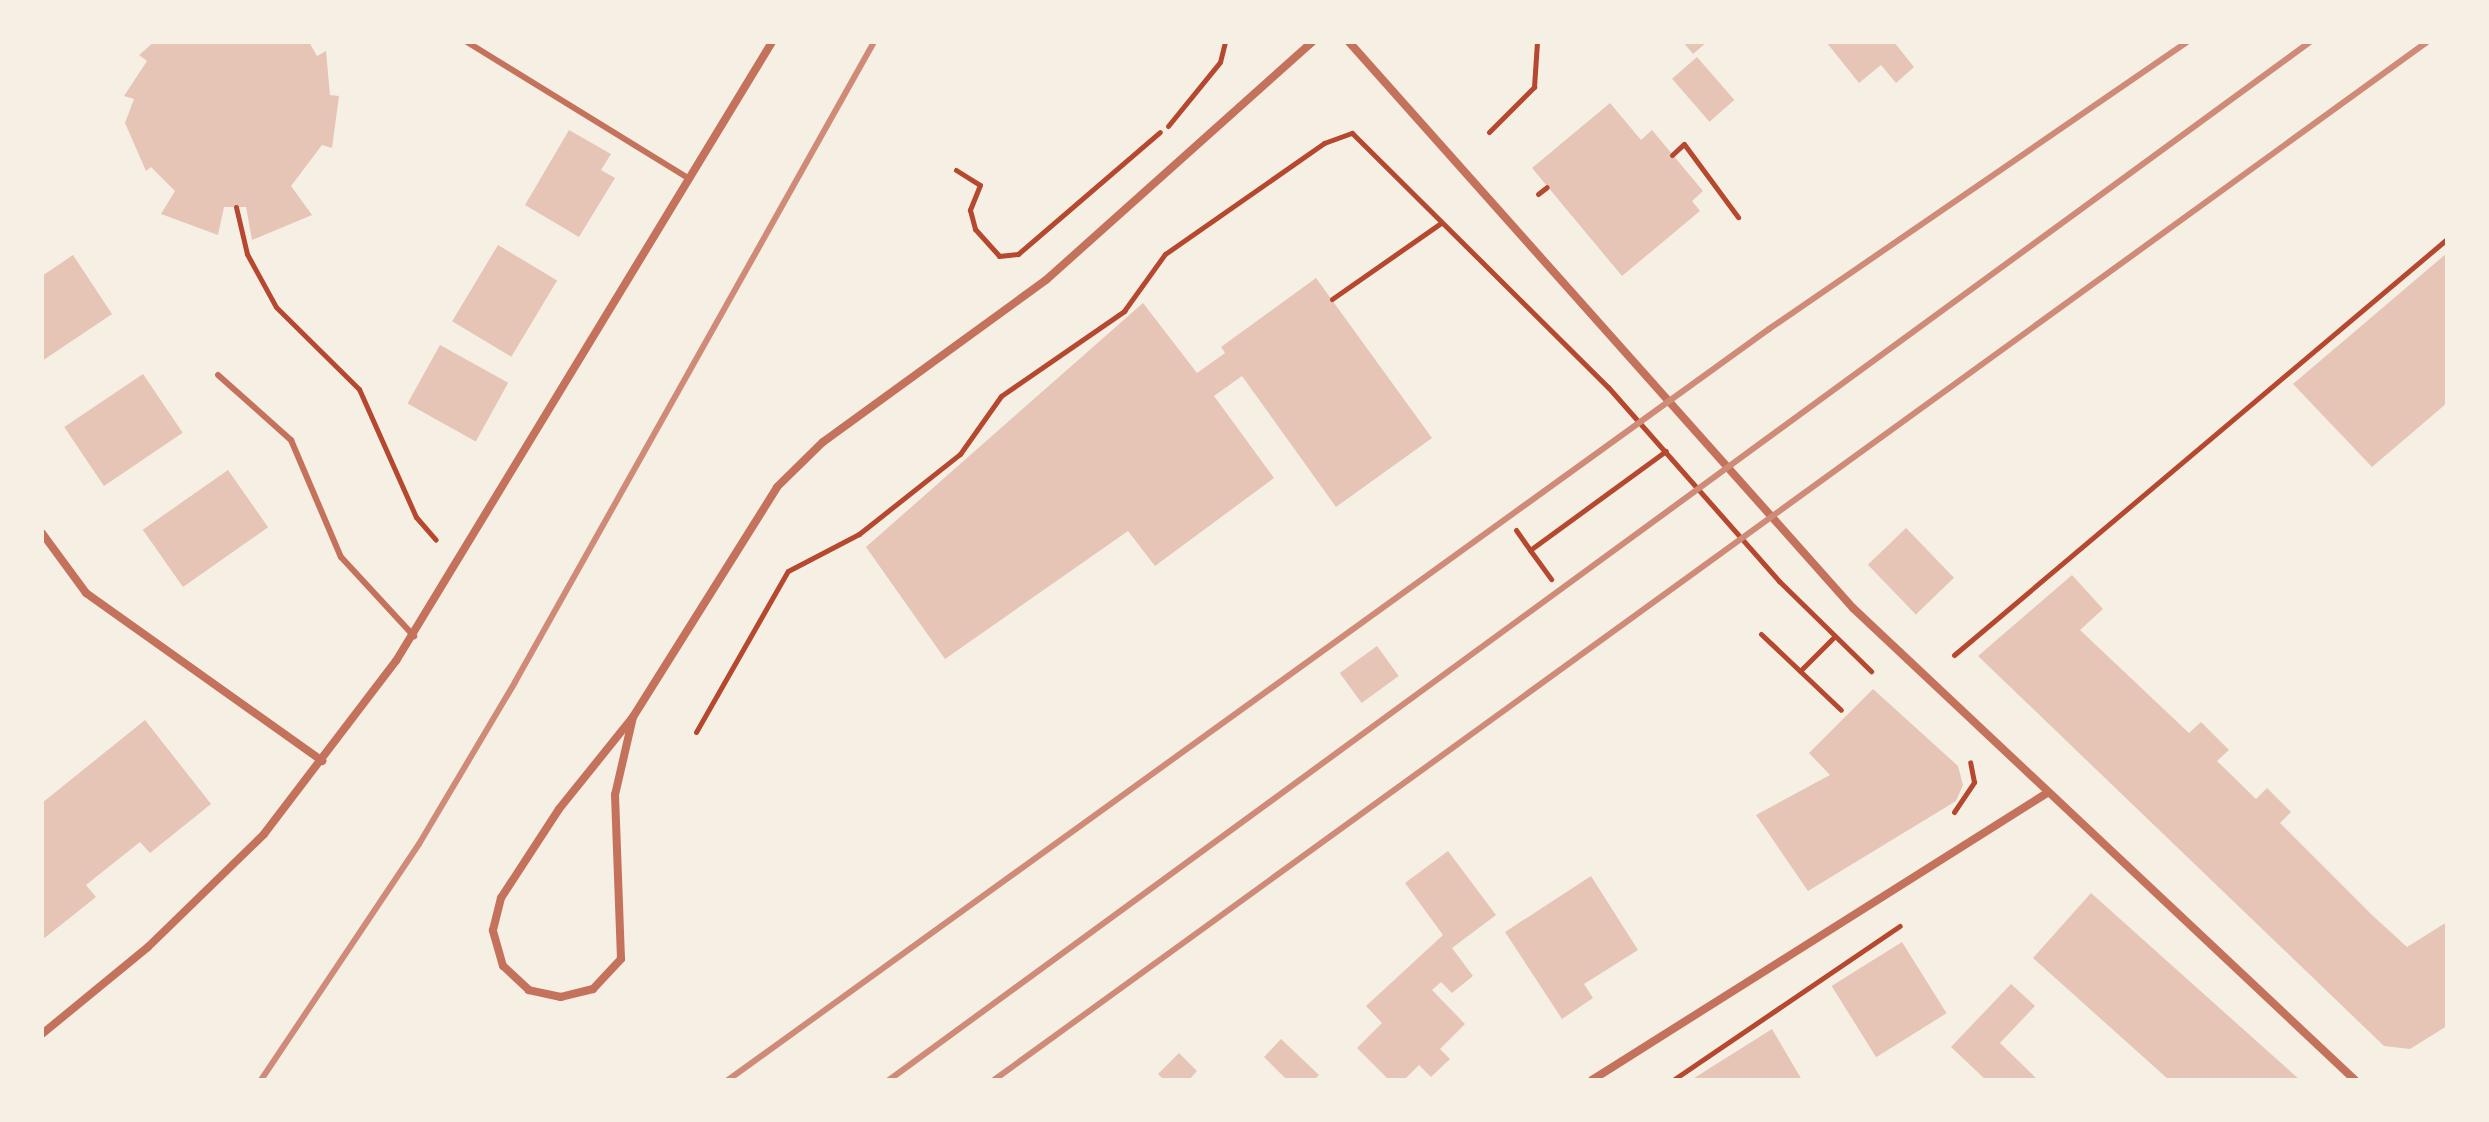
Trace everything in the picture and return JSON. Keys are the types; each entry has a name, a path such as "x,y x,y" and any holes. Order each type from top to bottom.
{"street":[{"path":"42,1034 148,947 254,845 322,761 414,636 772,42"},
{"path":"633,717 615,795 621,959 593,989 561,997 529,990 503,966 493,930 501,898 559,809 633,717 777,487 823,442 1046,280 1312,42"},
{"path":"1349,42 1809,562 2047,793 2355,1080"},
{"path":"42,533 86,593 322,761"},
{"path":"1592,1080 2047,793"}],"lane":[{"path":"467,42 688,178"},
{"path":"218,375 291,440 341,557 358,583 414,636"}],"path":[{"path":"956,170 980,185 970,210 975,229 999,256 1018,254 1176,118 1220,62 1225,42"},
{"path":"1489,132 1534,87 1537,42"},
{"path":"696,732 788,571 859,534 960,454 1001,396 1124,311 1165,254 1324,143 1352,133 1666,451 1833,638 1879,678"},
{"path":"1672,155 1684,144 1738,217"},
{"path":"1538,194 1547,187"},
{"path":"236,207 247,254 276,307 359,389 416,517 462,559"},
{"path":"1332,299 1441,223"},
{"path":"1954,655 2447,239"},
{"path":"1530,550 1666,451"},
{"path":"1516,530 1551,579"},
{"path":"1761,634 1841,710"},
{"path":"1800,671 1833,638"},
{"path":"1949,815 1974,782 1960,753"},
{"path":"1673,1080 1916,916"}],"building":[{"path":"154,42 309,42 317,56 326,51 330,95 339,96 332,148 322,145 291,186 312,215 252,240 246,207 224,207 218,235 161,214 175,191 151,167 146,171 125,123 134,99 124,96 147,61 139,55"},
{"path":"1683,42 1707,42 1693,54"},
{"path":"1894,42 1914,67 1896,83 1881,65 1859,83 1827,43"},
{"path":"1697,57 1734,100 1709,122 1672,79"},
{"path":"1610,103 1641,140 1652,130 1703,191 1692,201 1700,211 1622,276 1532,168"},
{"path":"569,130 611,154 601,170 615,178 579,237 525,205"},
{"path":"498,245 557,281 511,357 452,321"},
{"path":"2447,253 2447,403 2372,467 2293,384"},
{"path":"73,255 112,314 42,361 42,276"},
{"path":"1316,278 1432,438 1336,507 1242,376 1214,396 1274,478 1155,566 1128,531 945,659 866,547 1143,303 1197,373 1225,353 1221,347"},
{"path":"440,345 508,383 476,441 408,404"},
{"path":"143,374 183,433 104,486 64,427"},
{"path":"228,470 268,527 183,587 143,530"},
{"path":"1906,528 1954,578 1916,614 1868,565"},
{"path":"2072,575 2103,609 2080,630 2189,733 2201,722 2229,750 2217,761 2256,799 2267,788 2291,812 2280,823 2372,915 2407,947 2447,922 2447,1026 2410,1049 2384,1046 1978,656"},
{"path":"1377,646 1399,676 1362,703 1340,673"},
{"path":"1873,689 1958,766 1963,785 1956,801 1808,891 1756,815 1830,775 1809,753"},
{"path":"145,720 211,804 150,853 140,842 86,885 96,897 42,940 42,803"},
{"path":"1448,851 1496,915 1452,948 1473,976 1452,993 1441,982 1432,990 1465,1024 1440,1049 1450,1059 1431,1077 1419,1065 1404,1080 1389,1080 1357,1048 1382,1023 1366,1006 1443,935 1405,883"},
{"path":"1591,876 1638,950 1584,984 1593,998 1562,1019 1505,932"},
{"path":"2091,893 2300,1080 2169,1080 2033,958"},
{"path":"1902,942 1947,1013 1876,1057 1832,986"},
{"path":"2011,984 2035,1006 2000,1043 2038,1080 1986,1080 1951,1047"},
{"path":"1772,1029 1802,1080 1691,1080"},
{"path":"1281,1039 1319,1075 1314,1080 1287,1080 1264,1057"},
{"path":"1179,1053 1197,1071 1189,1080 1164,1080 1158,1074"}],"railway":[{"path":"261,1080 419,844 515,682 874,42"},
{"path":"728,1080 1769,329 2187,42"},
{"path":"889,1080 2310,42"},
{"path":"994,1080 2427,42"}]}
